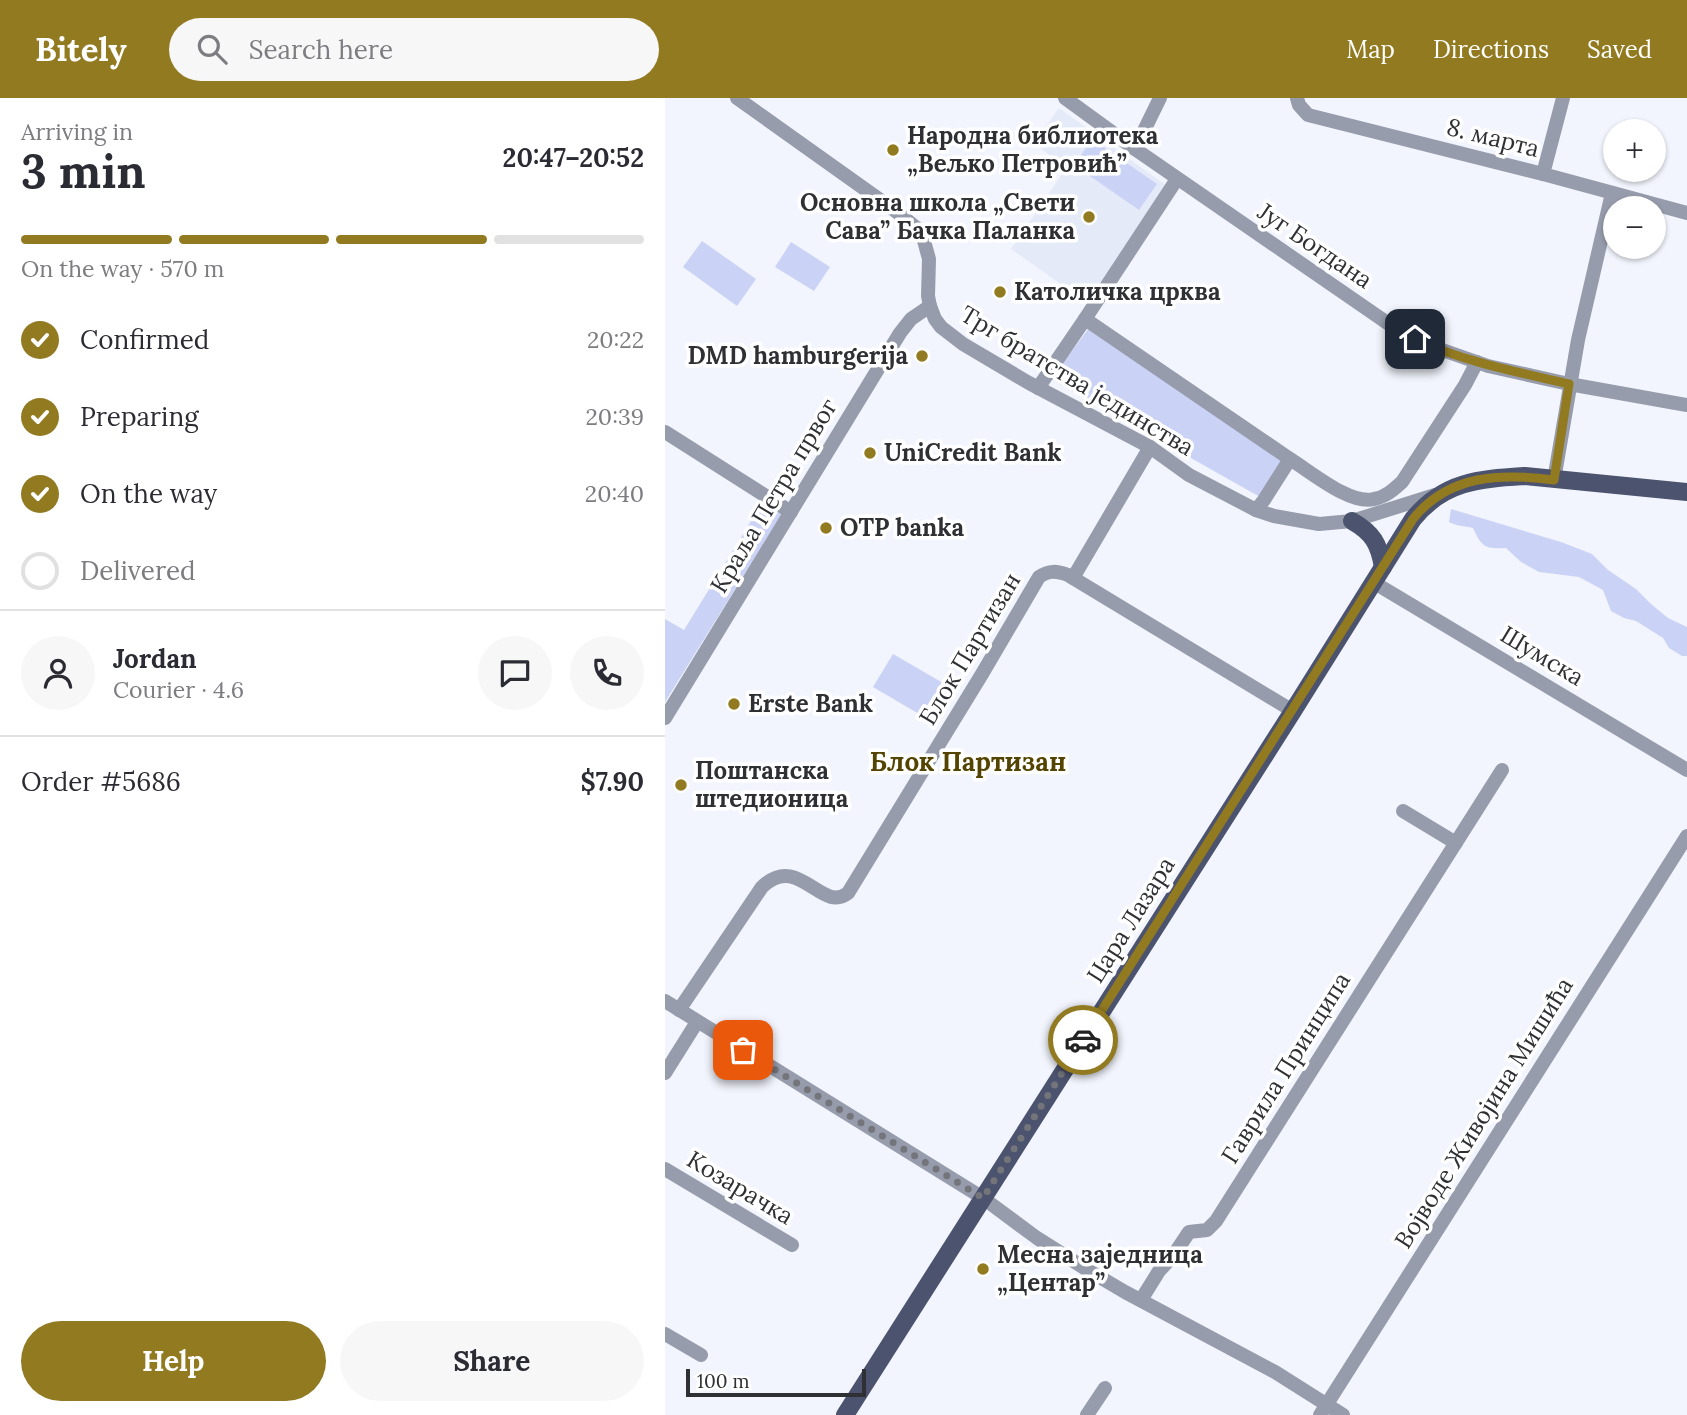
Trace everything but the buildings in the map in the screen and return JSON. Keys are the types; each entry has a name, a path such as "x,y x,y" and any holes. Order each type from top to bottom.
{"main road":[{"path":"1442,492 1456,486 1525,476 1687,492"},
{"name":"Цара Лазара","path":"845,1415 1413,519 1442,492"},
{"path":"1352,521 1377,542 1380,552 1378,575"}],"street":[{"name":"Трг братства јединства","path":"737,98 921,231 929,259 930,306 941,327 963,344 1038,388 1150,447 1189,475 1256,510 1295,521 1319,524 1352,521 1442,492"},
{"name":"Југ Богдана","path":"1065,98 1177,179 1399,331 1431,346 1477,362 1569,384 1687,405"},
{"path":"1135,149 1160,98"},
{"name":"8. марта","path":"1297,98 1299,105 1308,114 1687,213"},
{"path":"1543,174 1563,98"},
{"path":"1038,388 1177,179"},
{"path":"1554,480 1569,384 1612,193"},
{"name":"Краља Петра првог","path":"665,718 900,333 911,319 930,306"},
{"name":"Трг братства јединства","path":"1086,319 1290,459 1359,499 1373,500 1389,494 1402,482 1477,362"},
{"path":"665,432 791,512"},
{"path":"1073,579 1150,447"},
{"path":"1256,510 1290,459"},
{"name":"Блок Партизан","path":"679,1010 769,880 784,875 801,880 828,896 842,898 848,893 1039,577 1045,573 1059,572 1073,579 1293,711"},
{"name":"Шумска","path":"1378,575 1687,770"},
{"name":"Гаврила Принципа","path":"1141,1300 1189,1232 1207,1230 1216,1221 1502,770"},
{"path":"1403,811 1456,843"},
{"name":"Војводе Живојина Мишића","path":"1323,1410 1687,836"},
{"path":"665,1001 983,1198 1037,1238 1086,1269 1275,1372 1323,1410 1343,1415"},
{"path":"665,1073 697,1022"},
{"name":"Козарачка","path":"665,1169 792,1245"},
{"path":"665,1334 701,1355"},
{"path":"1087,1415 1105,1388"}],"shaded area":[{"name":"Основна школа „Свети Сава” Бачка Паланка","path":"1059,108 1167,186 1089,304 1011,249 1066,168 1034,143"},
{"path":"1092,139 1157,184 1139,210 1074,165"},
{"path":"702,241 756,279 737,306 683,267"},
{"path":"791,242 830,267 814,291 775,267"},
{"path":"1089,328 1283,462 1260,497 1051,379"},
{"path":"764,500 783,512 665,702 665,619 684,630"},
{"path":"1451,509 1592,554 1668,618 1687,627 1687,656 1669,648 1663,638 1636,621 1611,611 1603,590 1579,577 1539,572 1521,562 1506,548 1485,546 1473,528 1449,522"},
{"path":"893,654 950,687 931,721 873,687"}],"way so far":[{"path":"743,1050 983,1198 1083,1040"}],"place":[{"name":"Народна библиотека „Вељко Петровић”","path":"893,150"},
{"name":"Основна школа „Свети Сава” Бачка Паланка","path":"1089,217"},
{"name":"Католичка црква","path":"1000,292"},
{"name":"DMD hamburgerija","path":"922,356"},
{"name":"UniCredit Bank","path":"870,453"},
{"name":"OTP banka","path":"826,528"},
{"name":"Erste Bank","path":"734,704"},
{"name":"Поштанска штедионица","path":"681,785"},
{"name":"Месна заједница „Центар”","path":"983,1269"}],"district":[{"name":"Блок Партизан","path":"968,762"}],"route":[{"path":"1083,1040 1422,508 1442,492 1474,481 1525,476 1554,480 1569,384 1488,366 1415,339"}]}
